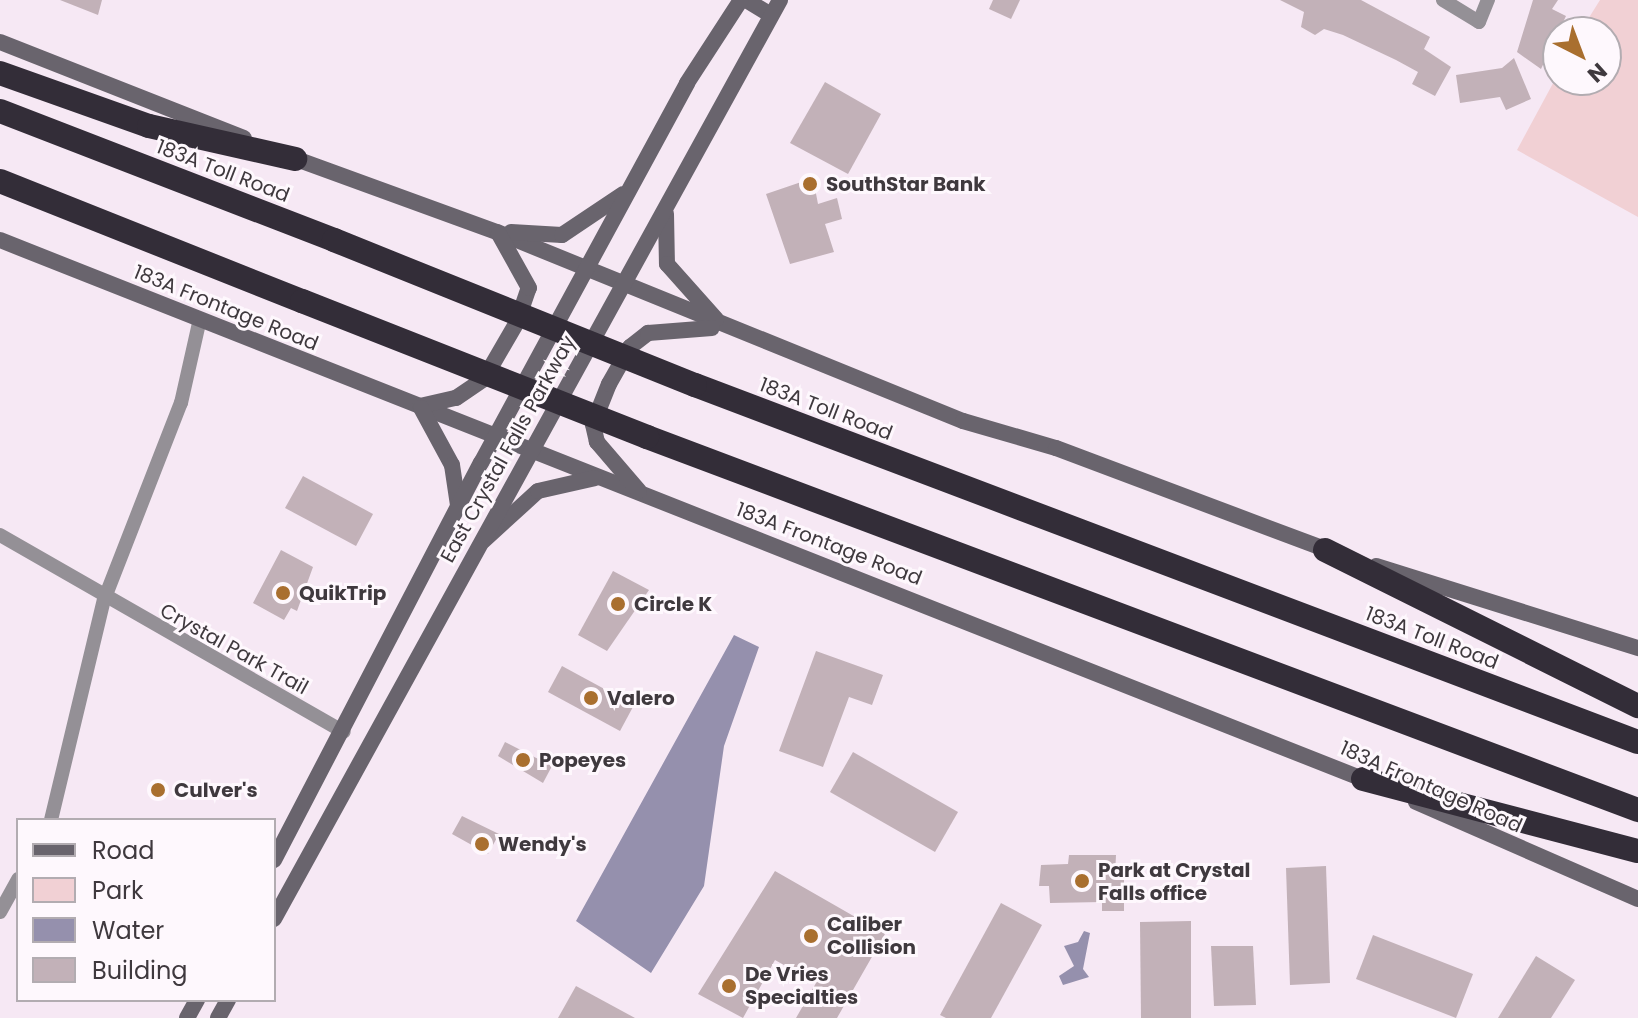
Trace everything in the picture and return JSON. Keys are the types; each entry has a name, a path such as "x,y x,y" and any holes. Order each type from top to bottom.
{"highway":[{"path":"0,73 149,126 295,159"},
{"name":"183A Toll Road","path":"0,111 334,240 695,385 1638,742"},
{"path":"0,181 647,437 1638,810"},
{"path":"1325,550 1638,706"},
{"path":"1363,779 1638,851"}],"main road":[{"path":"744,0 776,7"},
{"name":"East Crystal Falls Parkway","path":"276,856 344,732 458,505 589,270 631,187 744,0"},
{"name":"East Crystal Falls Parkway","path":"276,915 470,553 623,285 776,7"},
{"path":"0,42 295,159 497,232 726,328 1325,550 1638,648"},
{"path":"497,232 562,235 631,187"},
{"path":"669,200 667,264 726,328"},
{"path":"458,505 452,465 420,406 456,398 484,379 517,322 529,288 497,232"},
{"name":"183A Frontage Road","path":"0,240 1363,779 1638,899"},
{"path":"641,494 597,442 593,424 609,384 630,347 648,333 679,326 726,328"},
{"path":"470,553 538,491 596,478"}],"street":[{"path":"1443,0 1479,22 1488,0"},
{"path":"53,818 104,600 181,403 200,319"},
{"name":"Crystal Park Trail","path":"0,535 104,600 344,732"},
{"path":"0,912 16,883"}],"green space":[{"path":"1600,0 1638,0 1638,217 1517,150 1546,96 1622,96 1622,16 1590,16"}],"water":[{"path":"734,635 759,647 724,746 704,886 651,973 576,921"},
{"path":"1084,931 1090,933 1083,969 1089,977 1063,985 1059,976 1074,966 1064,946 1078,942"}],"building":[{"path":"60,0 102,0 98,15"},
{"path":"993,0 1020,0 1011,19 989,9"},
{"path":"1280,0 1361,0 1430,37 1424,49 1451,67 1435,96 1412,84 1418,72 1396,60 1343,35 1324,29 1315,35 1301,27 1304,12"},
{"path":"1533,0 1558,0 1552,9 1566,16 1542,16 1541,69 1517,52"},
{"path":"1514,58 1531,99 1506,110 1500,97 1460,103 1456,75 1502,68"},
{"path":"825,82 881,114 848,174 790,143"},
{"path":"813,178 818,204 837,198 842,219 825,224 834,252 790,264 766,194"},
{"name":"QuikTrip","path":"303,476 373,514 356,546 285,508"},
{"name":"QuikTrip","path":"281,550 313,567 297,611 291,608 284,620 253,603"},
{"name":"Circle K","path":"613,571 649,590 607,651 578,635"},
{"path":"816,651 883,675 872,705 849,697 823,767 779,751"},
{"name":"Valero","path":"562,666 634,705 620,731 548,692"},
{"name":"Popeyes","path":"505,742 552,766 543,783 498,756"},
{"path":"853,752 958,812 935,852 830,792"},
{"name":"Wendy's","path":"462,816 499,834 488,854 452,834"},
{"name":"Park at Crystal Falls office","path":"1069,855 1116,855 1115,875 1124,876 1124,911 1102,911 1102,902 1050,903 1049,886 1039,886 1041,865 1068,864"},
{"path":"1326,866 1330,983 1290,985 1286,868"},
{"name":"Caliber Collision","path":"775,871 885,934 837,1018 796,1018 816,983 775,960 743,1018 698,994"},
{"path":"1001,903 1042,925 991,1018 946,1018 940,1015"},
{"path":"1191,921 1191,1018 1141,1018 1140,922"},
{"path":"1373,935 1473,974 1456,1018 1356,979"},
{"path":"1211,946 1253,946 1256,1005 1214,1006"},
{"path":"1536,956 1575,980 1551,1018 1498,1018"},
{"path":"576,986 635,1018 558,1018"}],"place":[{"name":"SouthStar Bank","path":"810,184"},
{"name":"QuikTrip","path":"283,593"},
{"name":"Circle K","path":"618,604"},
{"name":"Valero","path":"591,698"},
{"name":"Popeyes","path":"523,760"},
{"name":"Culver's","path":"158,790"},
{"name":"Wendy's","path":"482,844"},
{"name":"Park at Crystal Falls office","path":"1082,881"},
{"name":"Caliber Collision","path":"811,936"},
{"name":"De Vries Specialties","path":"729,986"}]}
